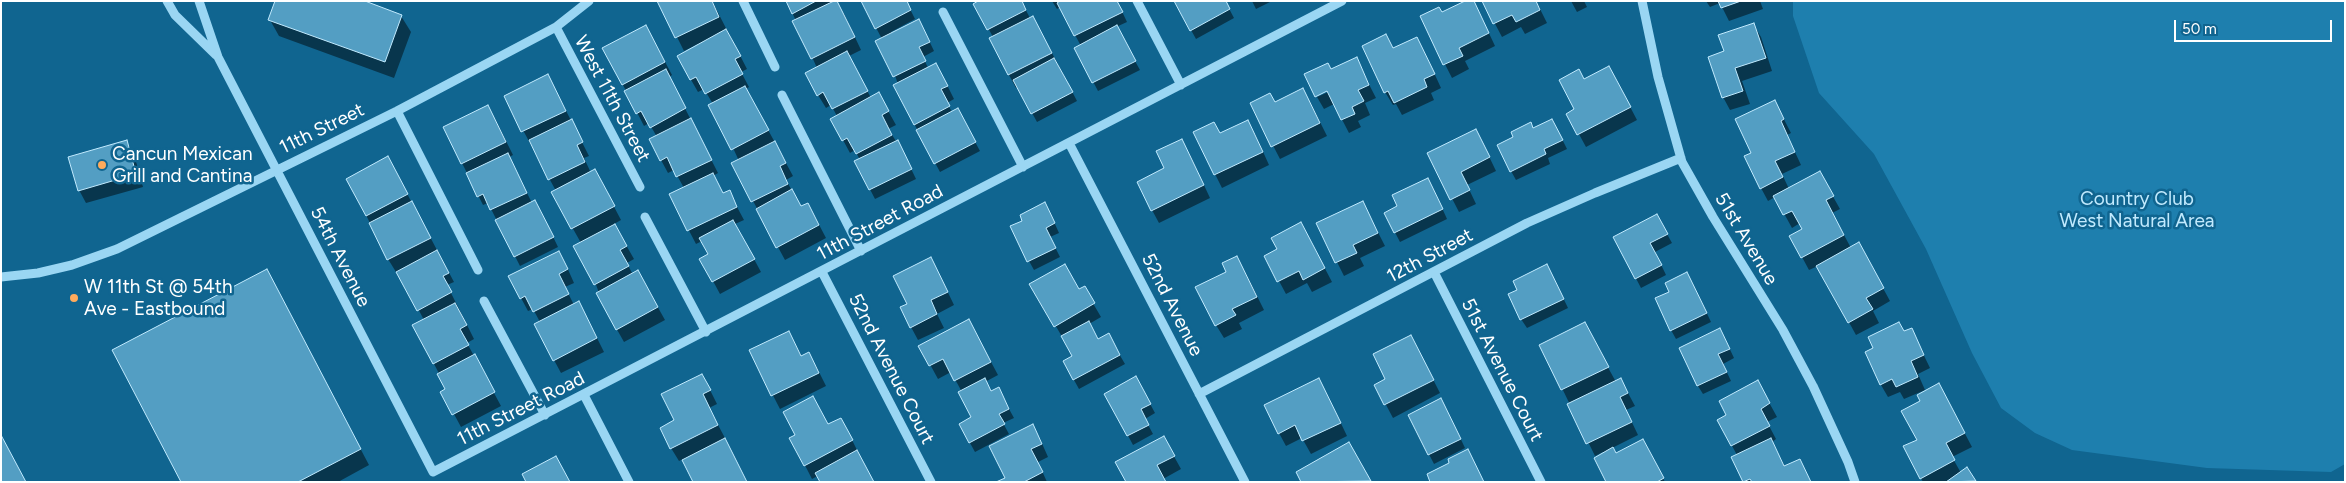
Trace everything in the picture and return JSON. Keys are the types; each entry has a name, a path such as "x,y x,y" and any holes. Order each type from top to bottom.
{"street":[{"name":"54th Avenue","path":"167,1 175,14 218,57"},
{"name":"54th Avenue","path":"199,1 218,57 433,472"},
{"name":"11th Street","path":"1,277 38,273 72,265 117,249 397,111 556,27 589,1"},
{"path":"743,1 775,67"},
{"path":"1137,1 1180,85"},
{"name":"11th Street Road","path":"433,472 822,272 1341,1"},
{"name":"51st Avenue","path":"1642,1 1658,78 1681,158 1713,217 1783,330 1813,386 1848,462 1855,482"},
{"path":"943,12 1023,167"},
{"name":"West 11th Street","path":"556,27 640,187"},
{"path":"782,95 861,251"},
{"path":"397,111 478,270"},
{"name":"52nd Avenue","path":"1069,143 1245,482"},
{"name":"12th Street","path":"1200,394 1527,223 1595,192 1681,158"},
{"path":"645,217 706,332"},
{"name":"52nd Avenue Court","path":"822,272 931,482"},
{"name":"51st Avenue Court","path":"1434,272 1541,482"},
{"path":"484,301 545,415"},
{"path":"584,395 629,482"}],"green space":[{"name":"Country Club West Natural Area","path":"1793,1 2345,1 2345,464 2331,472 2207,468 2072,450 2035,433 2001,408 1972,353 1926,249 1874,154 1819,93 1793,16"}],"building":[{"path":"275,1 365,1 402,15 385,62 268,20"},
{"path":"657,1 712,1 719,17 675,38"},
{"path":"786,1 816,1 792,14"},
{"path":"837,1 855,37 811,59 792,21"},
{"path":"861,1 907,1 911,10 875,29"},
{"path":"978,1 1022,1 1026,10 987,30 973,4"},
{"path":"1060,1 1117,1 1123,12 1074,36 1057,3"},
{"path":"1174,1 1226,1 1230,9 1190,31"},
{"path":"1465,1 1474,1 1489,33 1459,48 1463,56 1443,65 1420,16 1439,7 1442,12"},
{"path":"1482,1 1536,1 1540,10 1516,22 1512,15 1493,24"},
{"path":"1718,1 1741,1 1721,8"},
{"path":"1033,16 1052,53 1008,75 989,38"},
{"path":"919,19 930,42 919,47 926,61 893,77 875,41"},
{"path":"1754,23 1766,58 1735,68 1743,91 1722,98 1708,57 1724,51 1718,35"},
{"path":"646,25 665,62 622,85 602,48"},
{"path":"1117,25 1136,61 1092,83 1074,48"},
{"path":"726,29 741,56 735,59 743,74 705,94 696,77 690,80 677,56"},
{"path":"1386,34 1393,48 1417,37 1435,74 1424,79 1427,87 1394,103 1388,91 1384,93 1362,46"},
{"path":"847,51 868,91 832,109 823,92 817,96 805,73"},
{"path":"1357,57 1369,85 1358,90 1364,101 1352,107 1355,114 1341,120 1327,91 1315,97 1304,74 1328,63 1331,69"},
{"path":"1054,58 1073,92 1031,114 1013,80"},
{"path":"936,63 948,86 941,89 950,106 914,125 893,85"},
{"path":"1609,66 1631,107 1577,135 1566,114 1574,109 1559,80 1579,69 1584,79"},
{"path":"666,69 686,108 650,128 641,111 636,114 624,91"},
{"path":"548,74 566,111 521,132 504,96"},
{"path":"745,86 769,130 731,150 708,105"},
{"path":"1303,88 1320,123 1271,147 1250,103 1270,93 1275,102"},
{"path":"879,92 889,111 882,115 892,135 856,154 847,138 842,141 830,119"},
{"path":"1775,100 1784,119 1781,121 1795,152 1775,161 1783,177 1760,189 1744,156 1751,153 1735,119"},
{"path":"488,105 506,142 461,164 443,127"},
{"path":"958,108 976,142 934,164 916,130"},
{"path":"691,118 712,160 676,177 667,157 660,161 649,139"},
{"path":"572,119 583,142 577,145 585,162 548,180 529,140"},
{"path":"1552,119 1563,140 1544,149 1546,154 1510,172 1497,145 1513,137 1511,132 1531,122 1533,128"},
{"path":"1248,120 1263,152 1214,175 1193,132 1214,122 1220,133"},
{"path":"1476,129 1490,157 1461,172 1470,190 1450,200 1427,153"},
{"path":"1182,139 1204,185 1151,211 1137,182 1164,168 1156,151"},
{"name":"Cancun Mexican Grill and Cantina","path":"127,140 136,174 78,191 68,157"},
{"path":"898,140 912,169 869,190 854,161"},
{"path":"775,141 786,163 780,166 788,184 751,202 731,163"},
{"path":"508,153 527,193 490,210 483,194 477,197 466,173"},
{"path":"388,156 408,194 366,216 346,179"},
{"path":"595,169 615,206 571,229 551,192"},
{"path":"1820,171 1834,196 1826,200 1844,235 1801,258 1789,236 1802,229 1792,211 1783,215 1773,196"},
{"path":"713,173 723,193 730,190 737,207 687,231 669,194"},
{"path":"1428,178 1443,209 1394,233 1384,213 1397,206 1392,195"},
{"path":"792,189 801,206 808,203 819,225 776,248 756,209"},
{"path":"535,200 554,237 514,257 495,220"},
{"path":"412,201 431,238 387,260 369,223"},
{"path":"1363,201 1378,233 1353,245 1357,253 1335,263 1316,223"},
{"path":"1045,202 1055,223 1046,228 1056,248 1027,262 1010,226 1022,221 1020,215"},
{"path":"1657,214 1668,234 1650,243 1662,265 1635,279 1613,237"},
{"path":"733,220 755,259 712,282 699,259 708,254 699,238"},
{"path":"1301,222 1325,268 1303,280 1299,271 1277,282 1264,256 1277,249 1271,238"},
{"path":"615,224 627,246 620,250 629,266 594,285 573,246"},
{"path":"1859,242 1884,288 1866,298 1873,309 1848,323 1816,266"},
{"path":"437,250 449,273 443,276 452,292 417,311 396,272"},
{"path":"559,251 568,269 559,274 569,294 533,312 525,296 520,299 508,276"},
{"path":"1237,256 1257,297 1232,309 1236,315 1215,326 1195,287 1226,272 1222,263"},
{"path":"931,257 948,292 931,300 937,314 910,328 900,307 907,304 893,276"},
{"path":"1065,264 1079,289 1085,286 1095,303 1054,327 1029,284"},
{"path":"1547,264 1564,299 1520,320 1508,294 1517,290 1513,281"},
{"path":"267,269 361,449 298,482 181,482 112,350"},
{"path":"638,270 658,307 616,330 596,293"},
{"path":"1687,272 1707,313 1670,331 1655,298 1669,292 1665,283"},
{"path":"579,301 597,338 553,361 534,324"},
{"path":"455,303 467,325 460,329 469,345 433,364 412,325"},
{"path":"969,319 991,362 954,381 943,359 929,366 918,346"},
{"path":"1089,321 1098,339 1109,333 1120,355 1073,380 1063,361 1072,356 1061,336"},
{"path":"1585,322 1609,367 1561,390 1539,345"},
{"path":"1899,322 1904,331 1912,328 1924,355 1911,361 1918,377 1896,387 1892,379 1880,385 1865,352 1873,348 1868,337"},
{"path":"1720,328 1730,349 1718,354 1727,372 1697,386 1679,348"},
{"path":"789,331 801,356 809,352 819,373 771,396 749,350"},
{"path":"1411,335 1434,380 1384,405 1374,385 1385,379 1373,354"},
{"path":"475,354 495,392 452,415 440,392 445,389 437,374"},
{"path":"702,374 711,390 703,394 718,425 670,449 660,428 674,420 661,394"},
{"path":"1136,376 1151,404 1141,409 1149,425 1127,436 1104,394"},
{"path":"985,378 991,391 999,387 1009,409 999,414 1005,424 969,443 959,424 971,417 958,392"},
{"path":"1319,378 1341,423 1302,441 1295,425 1278,434 1264,405"},
{"path":"1621,378 1628,393 1620,397 1632,422 1586,444 1567,404"},
{"path":"1758,380 1770,403 1761,409 1770,426 1731,446 1717,420 1726,415 1719,401"},
{"path":"1939,383 1965,433 1946,443 1955,460 1920,479 1903,446 1917,440 1901,411 1920,401 1917,395"},
{"path":"813,396 828,424 841,418 853,440 804,466 789,438 795,435 783,412"},
{"path":"1441,398 1461,439 1428,455 1408,415"},
{"path":"1033,424 1042,444 1031,449 1043,472 1024,482 996,482 1005,478 989,446"},
{"path":"1,435 26,482 1,482"},
{"path":"1164,436 1175,456 1157,465 1166,482 1126,482 1115,462"},
{"path":"725,438 747,482 693,482 682,460"},
{"path":"1771,438 1784,466 1800,459 1811,482 1752,482 1750,479 1743,482 1731,457"},
{"path":"1643,439 1664,478 1657,482 1606,482 1594,458 1613,447 1616,453"},
{"path":"1349,442 1371,481 1301,482 1296,472"},
{"path":"1468,449 1484,482 1430,482 1427,474 1449,463 1448,459"},
{"path":"857,450 874,482 820,482 815,473"},
{"path":"556,456 570,482 526,482 522,474"},
{"path":"1967,467 1976,481 1946,482"}],"place":[{"name":"Cancun Mexican Grill and Cantina","path":"102,165"},
{"name":"W 11th St @ 54th Ave - Eastbound","path":"74,298"}]}
